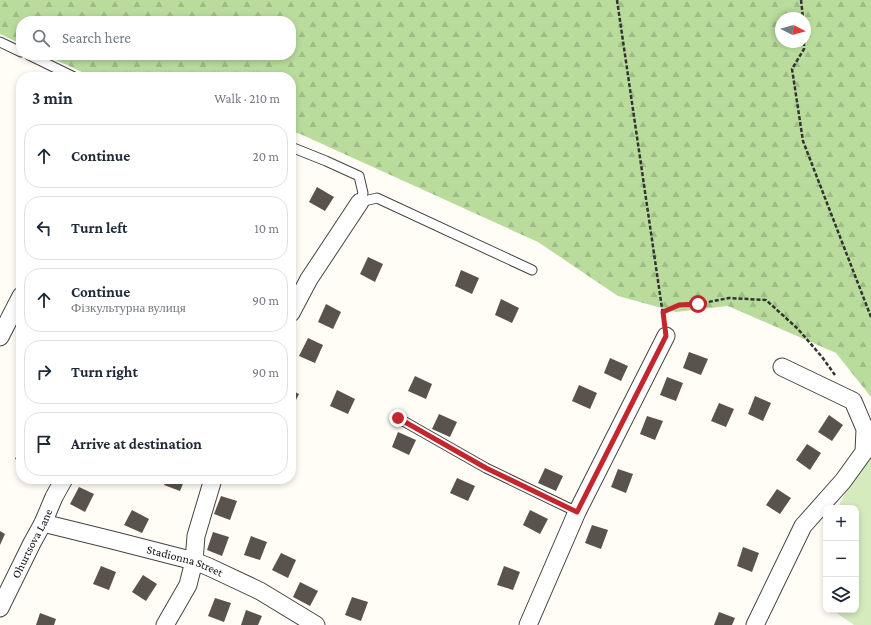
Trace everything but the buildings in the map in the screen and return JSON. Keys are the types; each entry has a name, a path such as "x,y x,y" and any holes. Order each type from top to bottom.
{"street":[{"path":"296,304 310,279 360,202"},
{"path":"0,337 16,306"},
{"path":"528,625 577,512 666,336"},
{"path":"755,625 803,526 842,481 864,452 865,429 853,401 782,367"},
{"name":"Ohurtsova Lane","path":"0,608 61,484"},
{"path":"165,625 188,585 194,562 196,536 212,484"},
{"name":"Stadionna Street","path":"43,523 112,540 209,567 260,591 316,625"}],"lane":[{"path":"0,42 16,50"},
{"path":"39,60 64,72"},
{"path":"296,149 359,176 363,193 360,202"},
{"path":"360,202 377,198 532,270"},
{"path":"398,418 486,468 577,512"}],"path":[{"path":"618,0 666,336"},
{"path":"801,0 802,12"},
{"path":"804,48 792,69 803,141 871,317"},
{"path":"663,312 679,305 698,304 729,298 766,300 798,329 822,357 835,376"}],"green space":[{"path":"0,0 871,0 871,397 836,353 728,306 676,312 618,296 538,242 296,133 296,72 82,72 56,60 296,60 296,16 16,16 16,42 0,34"},
{"path":"871,451 871,625 854,625 836,613 859,613 859,505 839,505 864,452"}],"route":[{"path":"398,418 486,468 577,512 666,336 663,312 679,305 698,304"}]}
